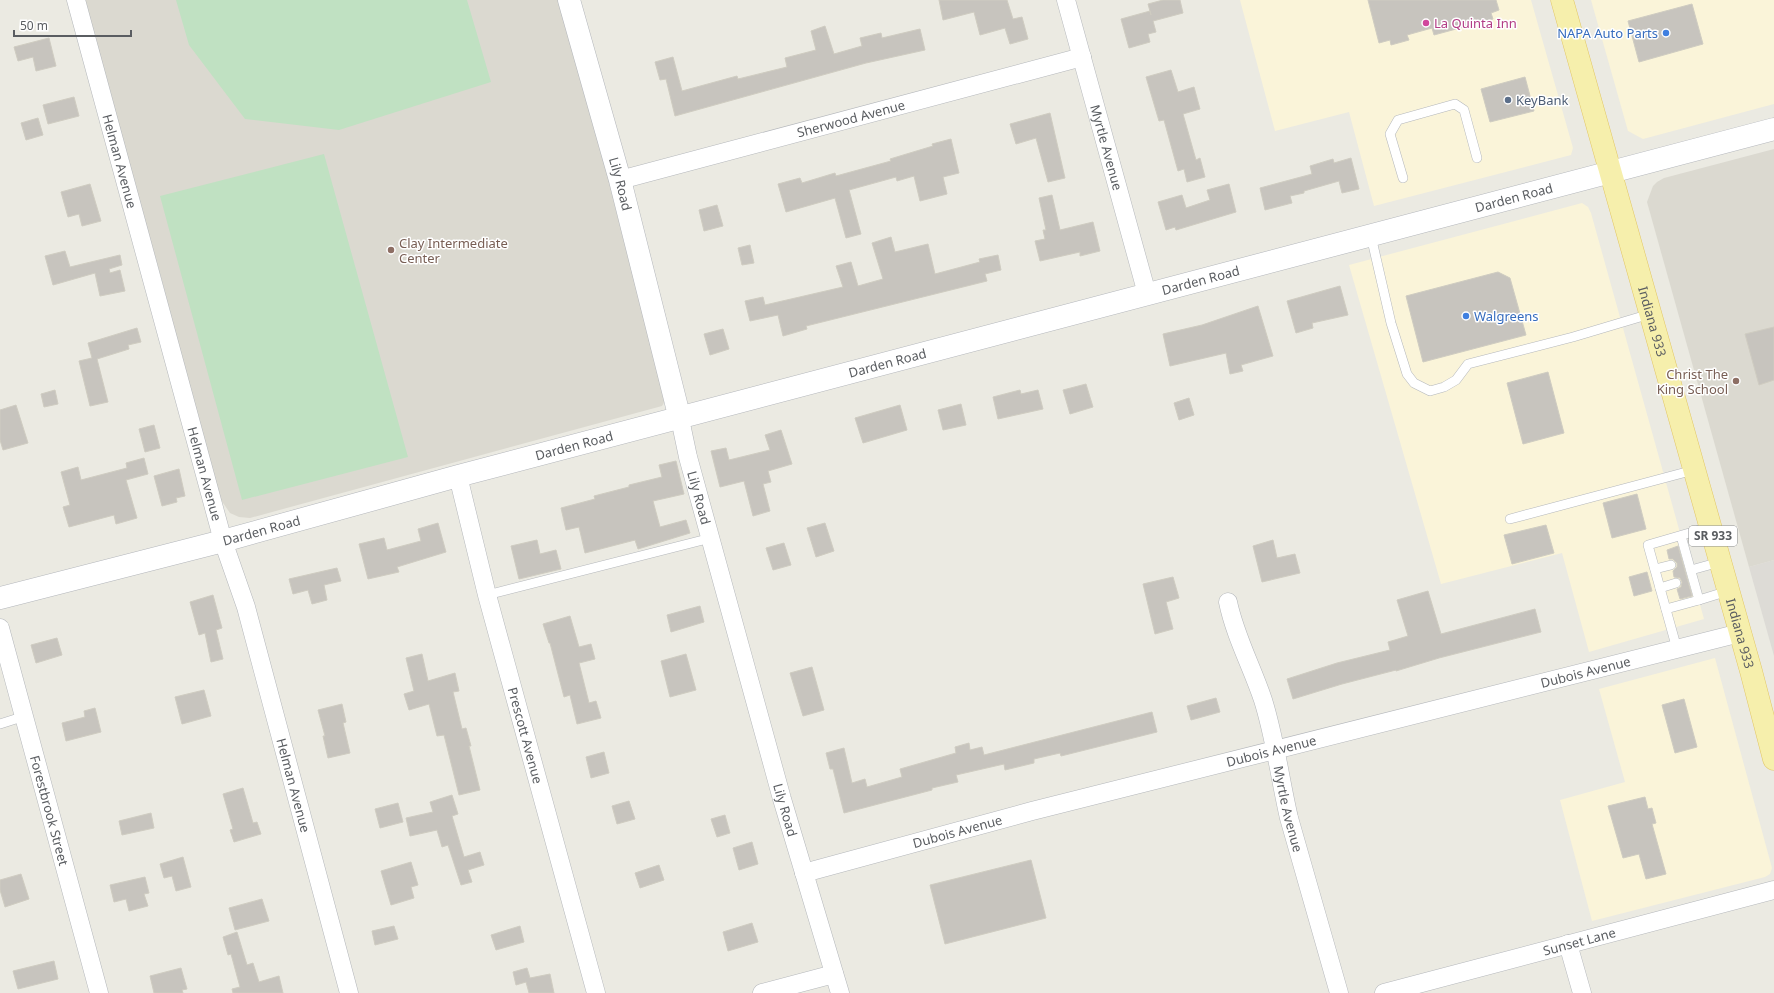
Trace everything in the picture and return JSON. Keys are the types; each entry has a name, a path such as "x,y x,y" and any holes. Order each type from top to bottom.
{"main road":[{"name":"Indiana 933","path":"1562,0 1774,759"}],"street":[{"name":"Helman Avenue","path":"76,0 223,540 246,607 349,993"},
{"name":"Lily Road","path":"569,0 620,180 680,419 688,457 753,697 840,993"},
{"name":"Myrtle Avenue","path":"1066,0 1147,294"},
{"name":"Sherwood Avenue","path":"620,180 1082,57"},
{"name":"Darden Road","path":"0,598 223,540 458,476 680,419 1609,171 1774,129"},
{"name":"Prescott Avenue","path":"458,476 487,596 596,993"},
{"name":"Myrtle Avenue","path":"1228,602 1233,623 1263,699 1276,749 1282,789 1289,818 1339,993"},
{"name":"Forestbrook Street","path":"0,628 100,993"},
{"name":"Dubois Avenue","path":"804,873 1032,811 1740,633"},
{"name":"Sunset Lane","path":"1384,993 1774,890"},
{"path":"1568,944 1582,993"},
{"path":"762,993 834,974"}],"lane":[{"path":"1403,178 1390,134 1398,120 1456,104 1464,110 1477,158"},
{"path":"1371,235 1391,323 1407,374 1414,383 1430,390 1444,387 1456,380 1468,364 1573,337 1650,314"},
{"path":"1510,519 1694,470"},
{"path":"1677,649 1648,546 1710,527"},
{"path":"1681,536 1686,560 1699,600"},
{"path":"487,596 711,538"},
{"path":"1691,576 1720,562"},
{"path":"1655,569 1671,565"},
{"path":"1660,588 1676,584"},
{"path":"1666,609 1728,591"},
{"path":"0,724 25,716"}],"shaded area":[{"name":"Clay Intermediate Center","path":"83,0 561,0 595,121 665,401 662,406 250,518 239,517 230,513 221,500 206,449 159,270"},
{"path":"1240,0 1531,0 1573,148 1571,155 1374,206 1349,112 1275,131"},
{"path":"1591,0 1774,0 1774,104 1643,139 1628,131"},
{"name":"Christ The King School","path":"1774,149 1774,560 1749,567 1647,202 1653,186 1664,178"},
{"path":"1582,203 1588,207 1591,213 1704,619 1589,652 1562,553 1441,584 1349,265"},
{"path":"1774,560 1774,656 1749,567"},
{"path":"1715,658 1772,868 1770,874 1765,877 1592,921 1560,800 1625,782 1599,689"}],"green space":[{"path":"176,0 467,0 491,82 339,130 245,119 189,45"},
{"path":"324,154 408,457 242,500 160,196"}],"building":[{"path":"939,0 1007,0 1013,19 1022,17 1028,39 1010,44 1005,28 980,35 974,12 943,20"},
{"path":"1163,0 1180,0 1183,13 1153,21 1156,32 1148,34 1150,42 1129,48 1121,19 1150,11 1148,4"},
{"name":"La Quinta Inn","path":"1368,0 1496,0 1499,10 1491,13 1493,19 1434,35 1432,28 1407,35 1409,40 1391,45 1390,40 1379,43"},
{"name":"NAPA Auto Parts","path":"1692,4 1703,44 1639,62 1628,21"},
{"path":"825,26 834,54 862,46 860,38 881,33 882,38 920,29 925,50 866,63 675,116 666,79 660,80 655,62 673,57 682,91 737,76 738,79 787,67 785,58 816,50 811,31"},
{"path":"49,38 56,66 36,71 33,57 18,61 14,47"},
{"path":"1171,70 1178,92 1194,87 1200,109 1183,114 1196,160 1200,158 1205,177 1187,182 1184,169 1178,171 1164,120 1159,121 1146,77"},
{"name":"KeyBank","path":"1525,77 1534,111 1490,122 1481,89"},
{"path":"74,97 79,116 48,124 43,105"},
{"path":"1050,113 1065,178 1048,182 1036,138 1016,144 1010,124"},
{"path":"38,118 43,135 26,140 21,123"},
{"path":"951,139 959,173 943,177 947,194 920,201 914,176 897,181 896,177 849,190 861,234 846,238 835,198 786,212 778,184 800,178 802,183 835,173 836,176 891,161 890,159"},
{"path":"1351,158 1359,189 1342,193 1339,181 1304,191 1304,193 1290,196 1292,203 1265,210 1260,188 1312,174 1310,166 1333,159 1334,163"},
{"path":"90,184 101,221 82,226 79,214 68,217 61,192"},
{"path":"1229,184 1236,212 1176,230 1175,227 1166,230 1158,202 1182,195 1186,208 1210,200 1207,190"},
{"path":"1052,195 1060,230 1093,222 1100,251 1080,256 1080,252 1040,261 1035,241 1045,239 1043,230 1046,230 1039,198"},
{"path":"717,205 723,226 704,231 699,210"},
{"path":"891,237 895,252 928,244 935,274 980,262 979,259 998,255 1001,270 985,274 987,281 806,326 807,329 783,336 778,315 750,321 745,301 763,297 765,305 843,287 836,266 851,262 858,286 883,279 872,243"},
{"path":"750,245 754,263 742,265 738,248"},
{"path":"65,251 70,267 120,255 122,265 109,269 110,273 120,270 125,291 100,296 95,273 53,285 45,256"},
{"name":"Walgreens","path":"1498,272 1510,278 1526,335 1423,362 1406,296"},
{"path":"1340,286 1348,315 1312,323 1313,328 1296,333 1287,301"},
{"path":"1258,306 1273,356 1241,365 1243,371 1230,374 1226,353 1170,366 1163,334 1202,325"},
{"path":"1774,327 1774,380 1759,385 1745,334"},
{"path":"137,328 141,342 128,345 129,349 97,359 108,402 90,406 79,361 92,358 88,343"},
{"path":"723,329 729,349 710,355 704,334"},
{"path":"1548,372 1564,433 1523,444 1507,383"},
{"path":"1086,384 1093,407 1070,414 1063,390"},
{"path":"55,390 58,404 44,407 41,394"},
{"path":"1020,390 1021,394 1038,390 1043,409 998,419 993,397"},
{"path":"1189,398 1194,415 1179,420 1174,403"},
{"path":"961,404 966,425 943,430 938,410"},
{"path":"16,405 28,443 3,450 0,440 0,410"},
{"path":"900,405 907,430 863,443 855,418"},
{"path":"154,425 160,448 145,452 139,429"},
{"path":"781,430 792,464 768,471 771,482 763,484 770,511 753,516 744,481 720,487 711,451 726,448 729,460 770,450 765,435"},
{"path":"144,458 148,474 126,480 137,518 116,524 114,515 69,527 63,507 70,505 61,472 78,467 81,480 127,468 126,463"},
{"path":"676,461 684,494 653,501 660,527 686,520 690,533 638,549 635,540 585,553 579,527 566,530 561,508 595,499 594,496 629,487 629,485 662,477 659,465"},
{"path":"179,469 185,496 176,498 177,502 162,506 154,476"},
{"path":"1637,494 1646,529 1612,538 1603,503"},
{"path":"438,523 446,552 397,567 399,572 368,579 359,544 384,538 387,550 421,541 418,529"},
{"path":"825,523 834,551 816,557 807,528"},
{"path":"1546,525 1554,553 1512,564 1504,535"},
{"path":"537,540 540,554 556,550 561,569 519,579 511,546"},
{"path":"1273,540 1277,558 1295,554 1300,573 1262,582 1253,546"},
{"path":"784,543 791,565 773,570 766,548"},
{"path":"1678,546 1692,596 1680,599 1677,589 1681,587 1682,582 1680,578 1674,577 1673,571 1677,567 1677,563 1673,559 1669,559 1667,550"},
{"path":"337,568 341,581 324,585 327,600 312,604 308,590 293,594 289,579"},
{"path":"1647,572 1652,591 1634,596 1629,577"},
{"path":"1173,577 1179,598 1166,602 1173,629 1155,634 1143,584"},
{"path":"1428,591 1441,634 1535,609 1541,632 1342,684 1293,699 1287,679 1337,663 1390,650 1388,642 1408,636 1397,600"},
{"path":"213,595 222,628 216,630 223,659 211,662 205,633 199,635 190,602"},
{"path":"700,606 704,622 671,632 667,615"},
{"path":"570,616 579,647 591,644 595,659 579,663 589,703 596,701 601,718 577,724 570,695 564,697 550,643 543,624"},
{"path":"57,638 62,655 36,663 31,645"},
{"path":"422,654 428,681 455,673 459,691 453,692 462,729 466,728 471,746 469,746 480,790 459,795 444,735 437,736 429,704 409,710 404,694 414,691 406,658"},
{"path":"686,654 696,690 670,697 661,661"},
{"path":"812,667 824,710 803,716 790,673"},
{"path":"204,690 211,716 182,724 175,697"},
{"path":"1216,698 1220,712 1191,720 1187,706"},
{"path":"1684,699 1697,747 1675,753 1662,705"},
{"path":"342,704 346,722 343,723 350,753 328,758 323,736 325,736 318,710"},
{"path":"95,708 101,732 66,741 62,723 85,717 84,711"},
{"path":"1152,712 1157,732 1061,756 1060,753 1034,759 1034,763 1005,770 1004,764 956,775 958,782 844,813 833,769 830,769 826,753 844,748 852,783 865,779 867,787 902,777 900,769 956,753 955,747 969,743 970,750 982,747 984,755"},
{"path":"604,752 609,773 591,778 586,757"},
{"path":"243,788 253,823 257,822 261,834 234,842 230,830 233,829 223,794"},
{"path":"452,795 458,814 452,816 464,857 480,852 484,865 468,870 472,882 461,885 448,845 442,847 437,830 410,836 406,818 433,812 430,802"},
{"path":"1645,797 1648,809 1652,808 1656,823 1652,824 1666,874 1646,879 1639,854 1623,858 1608,806"},
{"path":"629,801 635,819 617,824 612,806"},
{"path":"398,803 403,822 380,828 375,809"},
{"path":"151,813 154,828 122,835 119,821"},
{"path":"725,815 730,833 717,837 711,819"},
{"path":"752,842 758,864 739,870 733,848"},
{"path":"183,857 191,887 176,891 172,876 164,878 160,864"},
{"path":"1031,860 1046,918 945,944 930,885"},
{"path":"411,862 418,885 411,887 414,898 391,905 381,871"},
{"path":"659,865 664,880 640,888 635,873"},
{"path":"21,874 29,899 5,907 0,890 0,880"},
{"path":"145,877 149,893 144,894 148,906 129,911 126,899 114,902 110,885"},
{"path":"262,899 269,921 235,930 229,908"},
{"path":"752,923 758,942 728,951 723,932"},
{"path":"394,926 398,939 375,945 372,931"},
{"path":"520,926 524,942 496,950 491,935"},
{"path":"237,932 247,965 253,963 259,982 279,976 283,993 233,993 232,989 240,987 231,954 228,955 223,937"},
{"path":"54,961 58,979 18,989 13,971"},
{"path":"181,968 187,989 182,990 183,993 154,993 150,976"},
{"path":"527,968 530,978 550,974 554,993 529,993 526,982 516,985 513,972"}],"place":[{"name":"La Quinta Inn","path":"1426,23"},
{"name":"NAPA Auto Parts","path":"1666,33"},
{"name":"KeyBank","path":"1508,100"},
{"name":"Clay Intermediate Center","path":"391,250"},
{"name":"Walgreens","path":"1466,316"},
{"name":"Christ The King School","path":"1736,381"}]}
